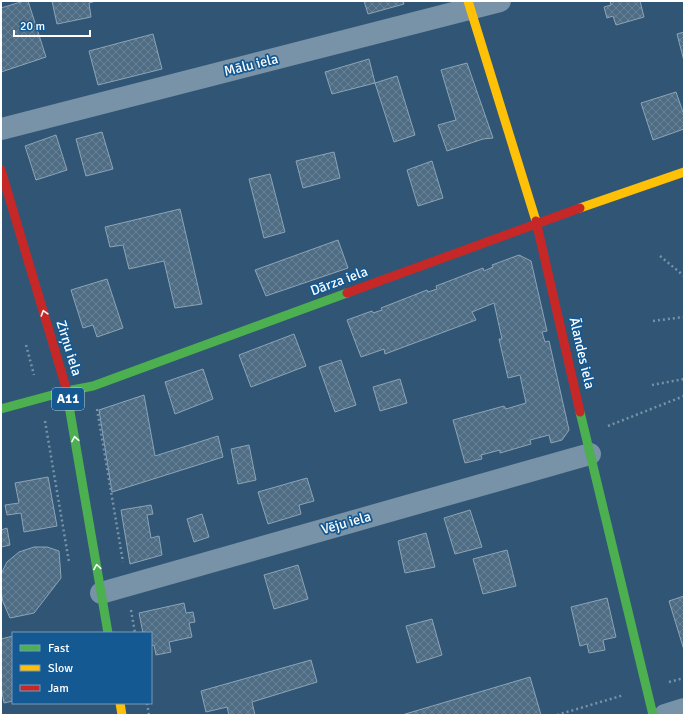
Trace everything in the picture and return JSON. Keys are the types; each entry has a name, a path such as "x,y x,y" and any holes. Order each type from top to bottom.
{"main road":[{"name":"Ālandes iela","path":"469,5 538,223 588,444 654,715"},
{"name":"Zirņu iela","path":"1,170 67,391 108,632"},
{"name":"Dārza iela","path":"1,409 67,391 93,386 538,223 684,172"},
{"path":"120,704 122,715"}],"street":[{"name":"Mālu iela","path":"1,129 469,5 500,1"},
{"name":"Vēju iela","path":"101,593 588,444"},
{"path":"664,715 684,709"}],"path":[{"path":"660,256 684,276"},
{"path":"653,321 684,317"},
{"path":"24,338 41,399 69,562"},
{"path":"652,385 684,379"},
{"path":"588,444 684,396"},
{"path":"557,715 684,678"},
{"path":"147,704 149,715"}],"building":[{"path":"28,1 46,57 1,72 1,8"},
{"path":"52,1 96,1 89,3 91,17 57,24"},
{"path":"364,1 403,1 404,4 368,14"},
{"path":"610,1 640,1 644,17 616,25 613,16 607,18 604,7 611,5"},
{"path":"684,32 684,61 677,34"},
{"path":"153,34 162,69 98,85 89,51"},
{"path":"369,59 375,83 332,94 325,72"},
{"path":"467,63 493,138 483,139 447,151 438,125 456,120 441,70"},
{"path":"397,76 415,135 394,142 375,83"},
{"path":"676,92 684,115 684,129 653,140 641,103"},
{"path":"102,132 113,169 86,176 76,139"},
{"path":"56,135 67,170 36,180 25,146"},
{"path":"334,152 340,178 303,188 296,161"},
{"path":"432,161 443,198 418,206 407,170"},
{"path":"270,174 285,232 264,238 249,179"},
{"path":"180,209 202,304 175,308 164,261 129,269 123,245 110,247 105,227"},
{"path":"338,240 348,268 266,296 255,270"},
{"path":"519,255 531,261 547,331 542,332 545,342 549,341 569,430 562,440 551,443 549,435 530,440 531,444 500,453 500,450 481,455 482,459 465,463 453,420 504,406 506,409 526,403 520,375 508,378 499,339 502,339 494,303 472,312 476,320 385,354 384,349 361,357 347,320 372,311 373,313 382,310 381,308 427,290 428,292 437,289 436,286 483,268 484,271 493,267 492,265"},
{"path":"107,279 123,328 97,337 93,325 83,328 71,290"},
{"path":"294,334 306,366 251,387 239,355"},
{"path":"341,360 356,405 335,412 319,367"},
{"path":"203,369 213,399 175,414 165,382"},
{"path":"400,379 407,403 380,411 373,387"},
{"path":"144,395 155,456 218,436 223,457 112,492 99,410"},
{"path":"249,445 256,480 238,484 231,449"},
{"path":"48,477 57,526 24,532 21,513 7,515 5,505 19,503 15,483"},
{"path":"307,478 314,501 299,505 301,514 268,524 258,492"},
{"path":"151,505 153,514 147,515 151,538 159,536 162,555 130,564 121,510"},
{"path":"470,510 482,547 455,554 444,518"},
{"path":"202,514 209,537 194,542 187,519"},
{"path":"7,528 10,545 1,547 1,530"},
{"path":"426,533 435,567 405,573 398,541"},
{"path":"34,547 47,547 59,551 61,578 34,613 10,618 1,593 1,574 7,562 19,552"},
{"path":"507,550 516,586 483,594 473,559"},
{"path":"298,565 308,599 274,609 264,575"},
{"path":"684,596 684,650 669,601"},
{"path":"607,598 616,637 603,640 605,650 589,653 587,644 580,646 571,607"},
{"path":"184,603 186,613 193,612 195,622 189,623 192,637 169,642 171,652 156,655 154,645 152,646 152,632 143,632 139,613"},
{"path":"432,619 442,655 417,663 406,626"},
{"path":"12,636 12,701 4,703 1,686 1,639"},
{"path":"311,660 317,682 252,702 255,715 229,715 227,707 206,712 201,691"},
{"path":"530,677 541,715 402,715"}],"traffic: fast":[{"path":"1,409 67,391 93,386 347,293"},
{"path":"68,400 108,632"},
{"path":"580,412 653,715"}],"traffic: slow":[{"path":"468,1 536,221"},
{"path":"580,208 684,172"},
{"path":"120,704 122,715"}],"traffic: jam":[{"path":"1,170 67,391 68,400"},
{"path":"347,293 580,208"},
{"path":"536,221 580,412"}]}
